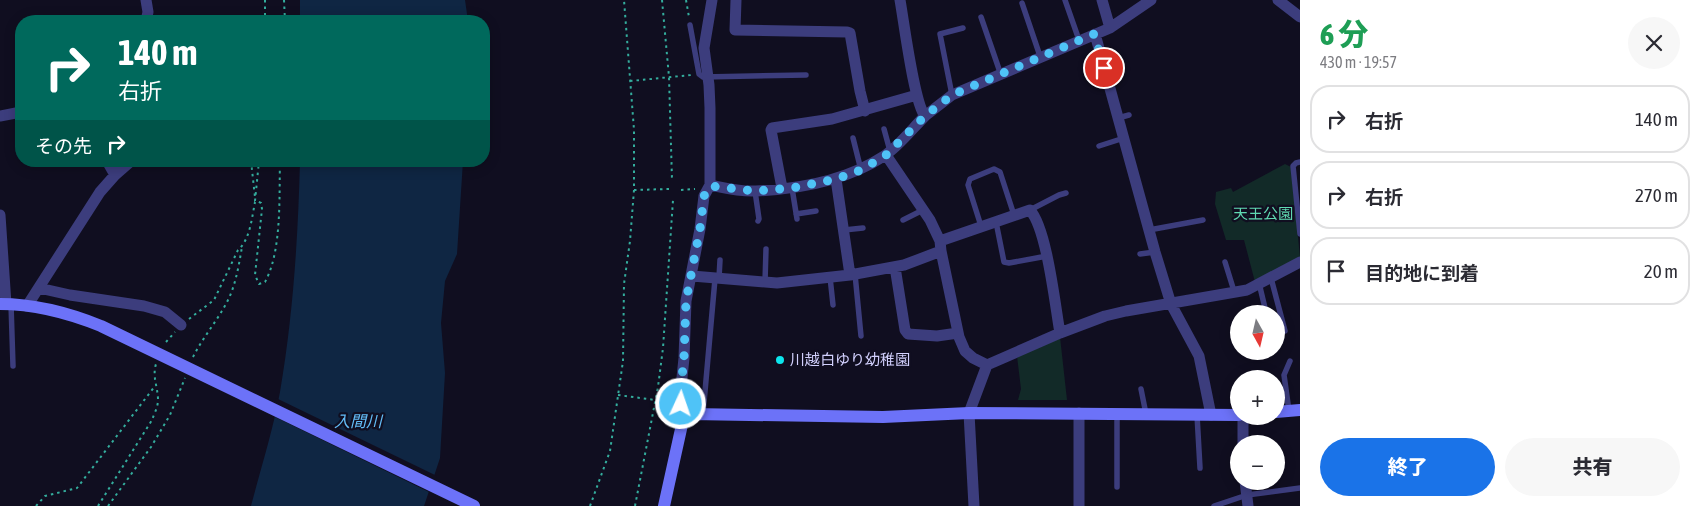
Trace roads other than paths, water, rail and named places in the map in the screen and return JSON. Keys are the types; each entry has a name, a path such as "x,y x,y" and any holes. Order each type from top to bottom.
{"street":[{"path":"146,0 147,15"},
{"path":"664,506 683,420 680,397 684,358 686,301 692,276 704,196 710,186 710,108 704,48 712,0"},
{"path":"736,0 735,30 850,33 865,111"},
{"path":"900,0 917,95 921,111 925,116"},
{"path":"1102,0 1110,28"},
{"path":"710,186 755,191 787,188 836,179 861,170 888,153 925,116 952,95 1001,75 1040,56 1110,28 1151,0"},
{"path":"1278,0 1300,17"},
{"path":"1094,34 1124,116 1124,138 1148,230 1171,304 1199,356 1211,415"},
{"path":"787,188 772,128 832,119 917,95"},
{"path":"0,116 15,113"},
{"path":"888,153 923,210 940,246 958,333 965,351 972,358 986,365"},
{"path":"110,167 115,175"},
{"path":"28,306 100,192 124,167"},
{"path":"836,179 852,275"},
{"path":"692,276 777,283 852,275 895,267 912,263 940,246 982,226 1030,210 1036,216 1047,256 1060,333"},
{"path":"0,215 6,304 55,311 83,319 474,506"},
{"path":"974,506 969,413 986,365 1105,316 1247,290 1270,276 1300,262"},
{"path":"895,267 905,330 908,334 937,336 958,333"},
{"path":"39,288 70,295 144,306 165,312 181,326"},
{"path":"683,420 692,414 883,417 969,413 1230,415"},
{"path":"1079,413 1079,506"}],"lane":[{"path":"1065,0 1080,40"},
{"path":"1022,3 1040,56"},
{"path":"981,17 1001,75"},
{"path":"690,25 699,74 703,77 806,75"},
{"path":"952,95 940,34 963,28"},
{"path":"884,129 888,153"},
{"path":"853,138 861,170"},
{"path":"1099,146 1124,138"},
{"path":"1300,162 1293,166 1300,234"},
{"path":"982,226 968,184 970,180 994,169 1000,172 1014,214"},
{"path":"787,188 797,217 816,212"},
{"path":"755,191 758,221"},
{"path":"1030,210 1066,193"},
{"path":"903,220 923,210"},
{"path":"1148,230 1203,220"},
{"path":"996,222 1004,262 1010,263 1047,256"},
{"path":"844,230 862,228"},
{"path":"765,282 766,249"},
{"path":"1140,254 1155,252"},
{"path":"703,414 720,260"},
{"path":"1225,262 1234,292"},
{"path":"852,275 861,336"},
{"path":"1270,276 1278,305"},
{"path":"830,277 833,305"},
{"path":"1259,282 1265,305"},
{"path":"6,304 13,366"},
{"path":"1290,361 1284,375 1295,410"},
{"path":"1141,389 1146,414"},
{"path":"1117,414 1117,487"},
{"path":"1197,415 1200,468"},
{"path":"1214,506 1247,501 1300,488"}],"water":[{"path":"300,0 465,0 467,15 300,15"},
{"name":"入間川","path":"300,167 463,167 457,254 445,281 441,323 445,373 440,458 424,506 251,506 274,420 285,363 298,219"}],"place":[{"name":"川越白ゆり幼稚園","path":"780,360"}],"park label":[{"name":"天王公園","path":"1263,214"}]}
